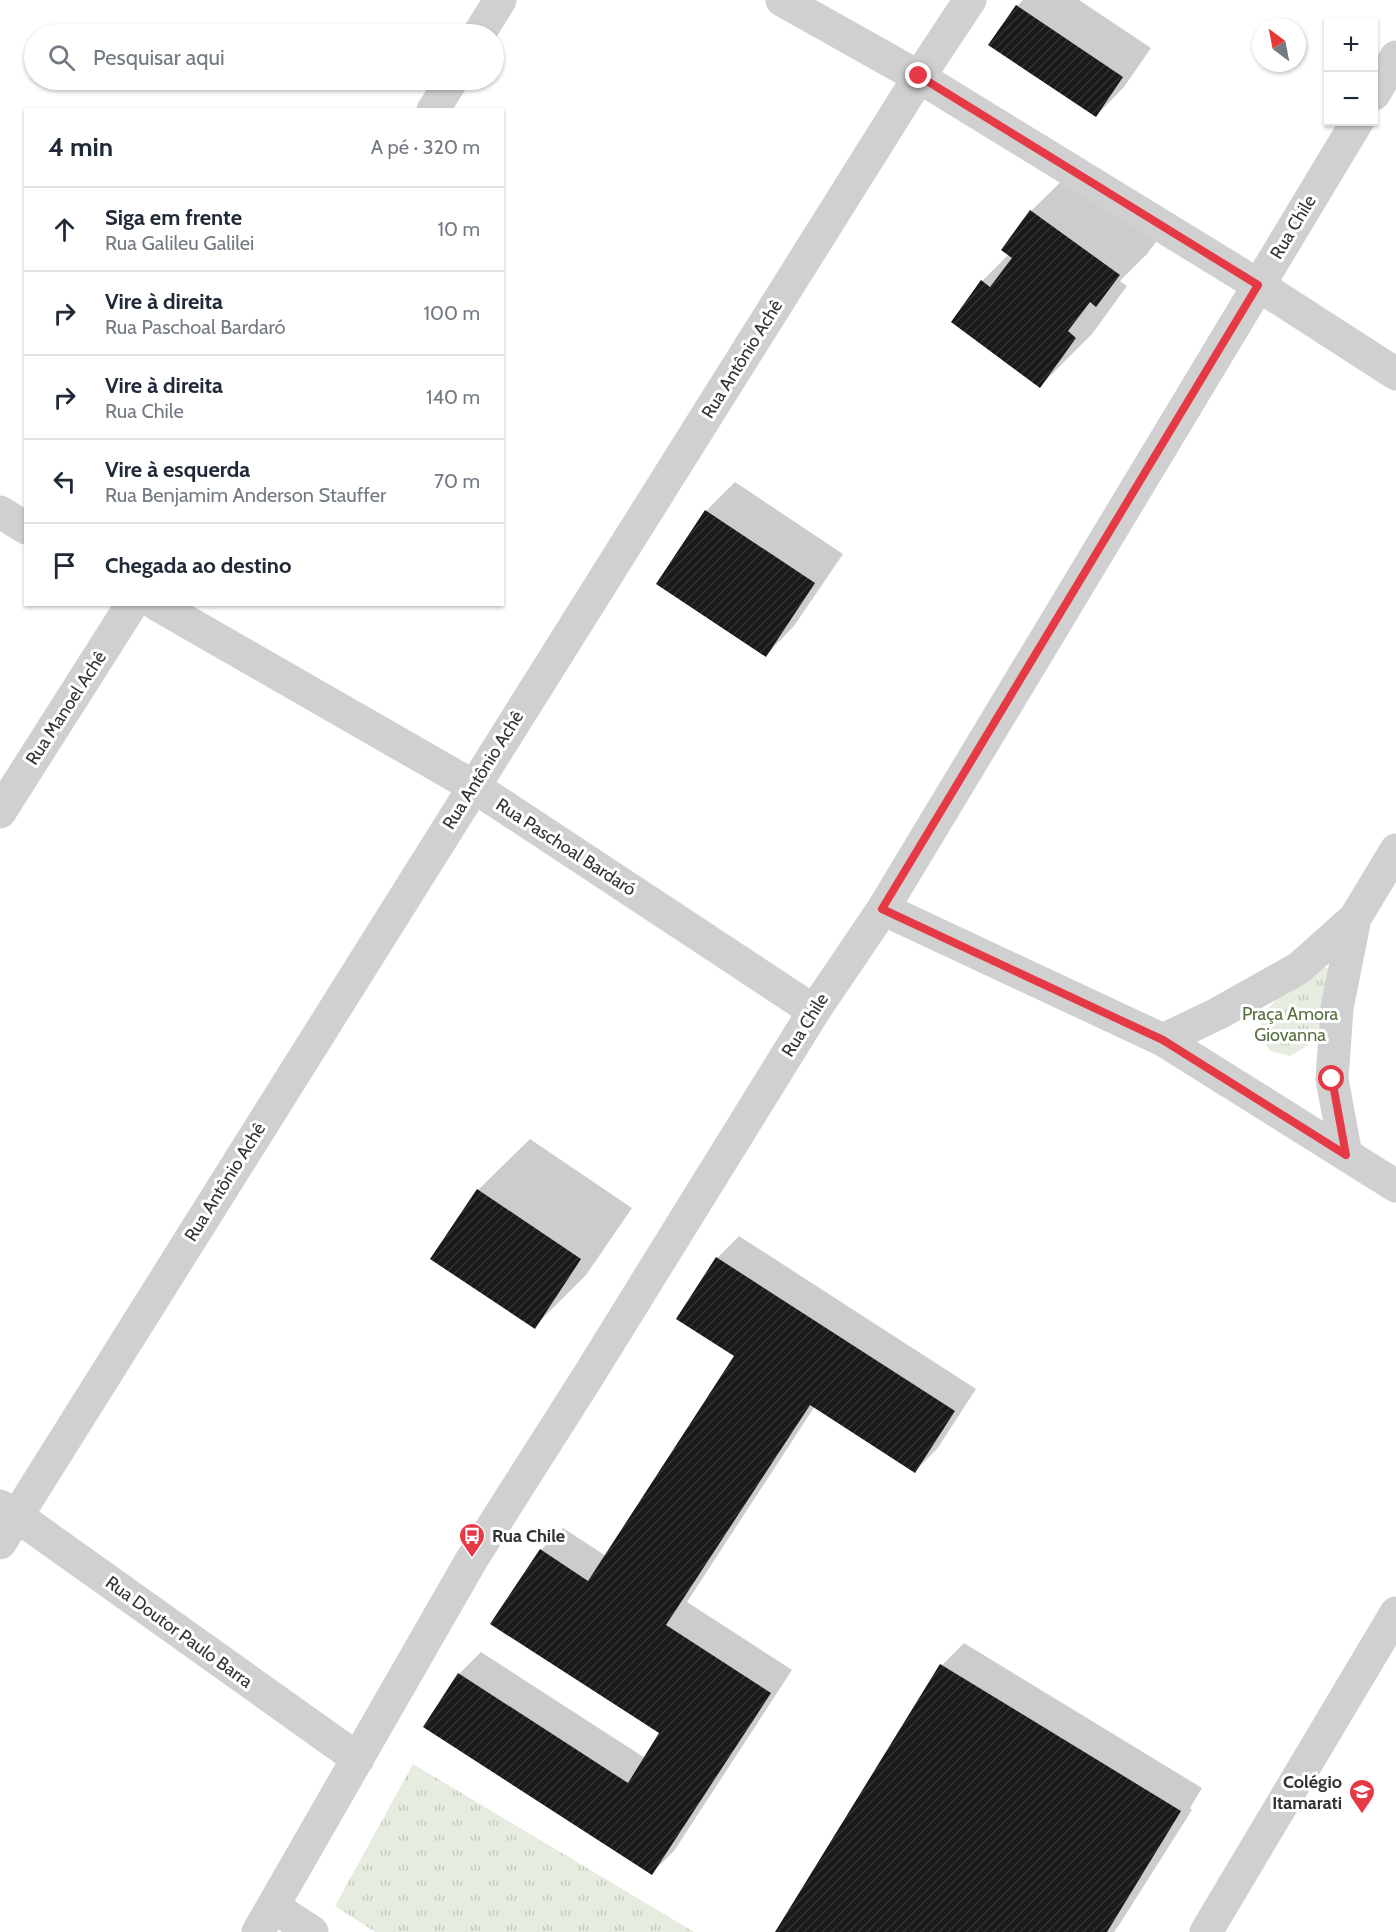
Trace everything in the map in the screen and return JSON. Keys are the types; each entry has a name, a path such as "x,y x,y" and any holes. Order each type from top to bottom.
{"street":[{"path":"485,24 500,0"},
{"path":"782,0 919,76 1258,285 1396,374"},
{"name":"Rua Antônio Achê","path":"0,1543 8,1511 473,786 919,76 970,0"},
{"path":"1378,87 1396,57"},
{"path":"435,108 446,90"},
{"name":"Rua Chile","path":"266,1920 472,1559 587,1378 813,1011 882,909 1355,126"},
{"path":"0,512 24,527"},
{"name":"Rua Manoel Achê","path":"0,812 131,606"},
{"name":"Rua Paschoal Bardaró","path":"159,606 473,786 813,1011"},
{"path":"1163,1040 1219,1013 1299,968 1355,918 1396,850"},
{"path":"882,909 1163,1040 1396,1186"},
{"path":"1346,1155 1332,1079 1337,1008 1355,918"},
{"name":"Rua Doutor Paulo Barra","path":"8,1511 358,1760"},
{"path":"1206,1932 1396,1613"},
{"path":"266,1920 312,1932"}],"green space":[{"name":"Praça Amora Giovanna","path":"1320,963 1329,970 1323,1016 1312,1043 1290,1056 1270,1051 1258,1033 1266,1010 1285,991"},
{"path":"413,1764 694,1932 375,1932 335,1906"}],"building":[{"path":"1016,5 1123,77 1096,117 988,45"},
{"path":"1030,210 1120,275 1096,307 1090,302 1068,331 1076,338 1040,388 951,322 981,280 990,287 1012,258 1001,250"},
{"path":"705,510 815,583 766,657 656,584"},
{"path":"477,1189 581,1259 535,1329 430,1259"},
{"path":"716,1257 955,1411 915,1473 810,1405 666,1625 771,1693 652,1875 423,1727 458,1673 628,1783 659,1733 490,1624 540,1549 588,1581 734,1356 676,1319"},
{"path":"940,1664 1181,1811 1107,1932 775,1932"}],"place":[{"name":"Rua Chile","path":"472,1559"},
{"name":"Colégio Itamarati","path":"1362,1815"}],"route":[{"path":"919,76 1258,285 882,909 1163,1040 1346,1155 1332,1079"}]}
